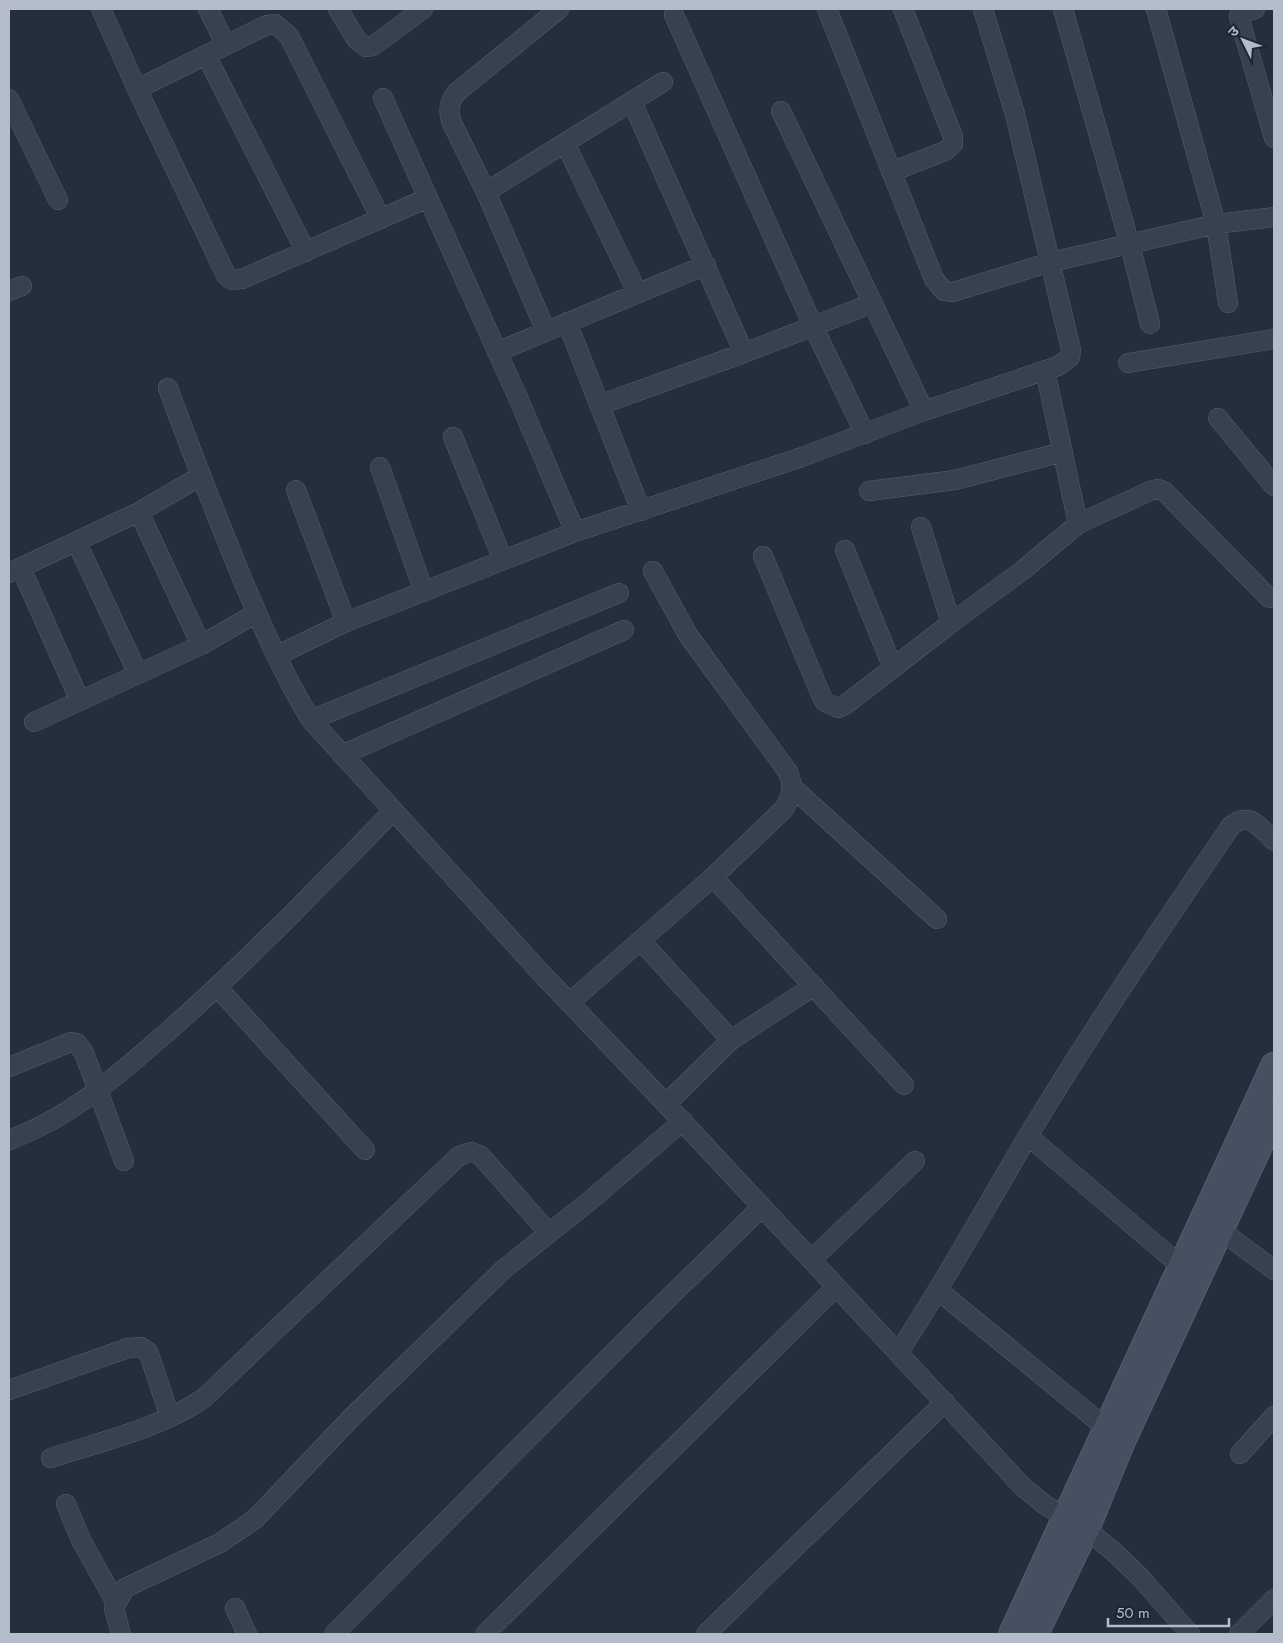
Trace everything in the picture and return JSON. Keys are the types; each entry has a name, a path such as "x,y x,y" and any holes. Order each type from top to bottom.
{"main road":[{"path":"1035,1634 1075,1524 1114,1435 1181,1266 1274,1066"},
{"path":"1114,1435 1220,1230 1274,1114"},
{"path":"1012,1634 1075,1524"}],"street":[{"path":"101,9 137,90 226,275 231,280 242,279 428,198"},
{"path":"208,9 226,45"},
{"path":"338,9 356,39 366,47 373,46 423,9"},
{"path":"546,331 486,192 451,121 449,110 450,101 473,78 559,9"},
{"path":"827,9 934,279 944,290 953,292 1051,262 1216,224 1274,217"},
{"path":"891,172 945,151 953,144 953,137 903,9"},
{"path":"276,656 346,622 575,532 865,434 924,411 1065,362 1070,357 1071,350 1051,262 1015,114 983,9"},
{"path":"1063,9 1130,245 1150,324"},
{"path":"1156,9 1216,224 1228,303"},
{"path":"1255,9 1240,14 1239,17 1274,137"},
{"path":"674,15 813,326 865,434"},
{"path":"137,90 267,25 275,24 288,36 380,219"},
{"path":"206,55 306,252"},
{"path":"486,192 664,82"},
{"path":"383,98 575,532"},
{"path":"9,99 58,200"},
{"path":"632,102 744,353"},
{"path":"781,111 924,411"},
{"path":"565,143 637,292"},
{"path":"497,352 637,292 706,265"},
{"path":"599,405 744,353 874,303"},
{"path":"567,322 641,511"},
{"path":"1128,364 1274,339"},
{"path":"1045,370 1078,524"},
{"path":"168,388 201,476 257,613 291,688 311,720 569,1003 683,1121 1023,1487 1114,1552 1141,1578 1190,1634"},
{"path":"1218,418 1274,486"},
{"path":"453,437 503,560"},
{"path":"869,491 955,480 1063,452"},
{"path":"380,467 424,592"},
{"path":"80,701 15,570 77,543 139,512 201,476"},
{"path":"763,556 825,702 833,707 845,705 951,622 1023,570 1078,524 1158,489 1165,492 1269,598 1274,598"},
{"path":"296,490 346,622"},
{"path":"139,512 201,645"},
{"path":"921,527 951,622"},
{"path":"77,543 138,674"},
{"path":"845,550 893,668"},
{"path":"569,1003 713,877 784,809 792,795 788,772 681,623 653,571"},
{"path":"311,720 619,593"},
{"path":"34,722 201,645 257,613"},
{"path":"342,755 624,630"},
{"path":"792,787 937,919"},
{"path":"9,1140 63,1115 98,1092 257,950 394,811"},
{"path":"898,1353 939,1291 1028,1136 1108,1007 1232,826 1240,819 1246,818 1274,841"},
{"path":"713,877 904,1085"},
{"path":"641,941 731,1040"},
{"path":"666,1104 731,1040 814,986"},
{"path":"217,987 364,1150"},
{"path":"9,1067 71,1042 77,1043 84,1053 124,1161"},
{"path":"121,1634 114,1608 125,1588 220,1543 255,1519 352,1417 504,1269 548,1232 592,1199 683,1121"},
{"path":"1028,1136 1181,1266"},
{"path":"51,1458 170,1418 204,1398 460,1156 471,1152 480,1155 548,1232"},
{"path":"811,1260 915,1161"},
{"path":"334,1634 650,1316 762,1207"},
{"path":"1220,1230 1274,1270"},
{"path":"485,1634 836,1287"},
{"path":"939,1291 1114,1435"},
{"path":"9,1390 128,1348 141,1347 148,1352 170,1418"},
{"path":"706,1634 945,1402"},
{"path":"1240,1454 1274,1416"},
{"path":"66,1504 81,1540 116,1603"},
{"path":"1239,1634 1274,1598"},
{"path":"235,1608 247,1634"}]}
